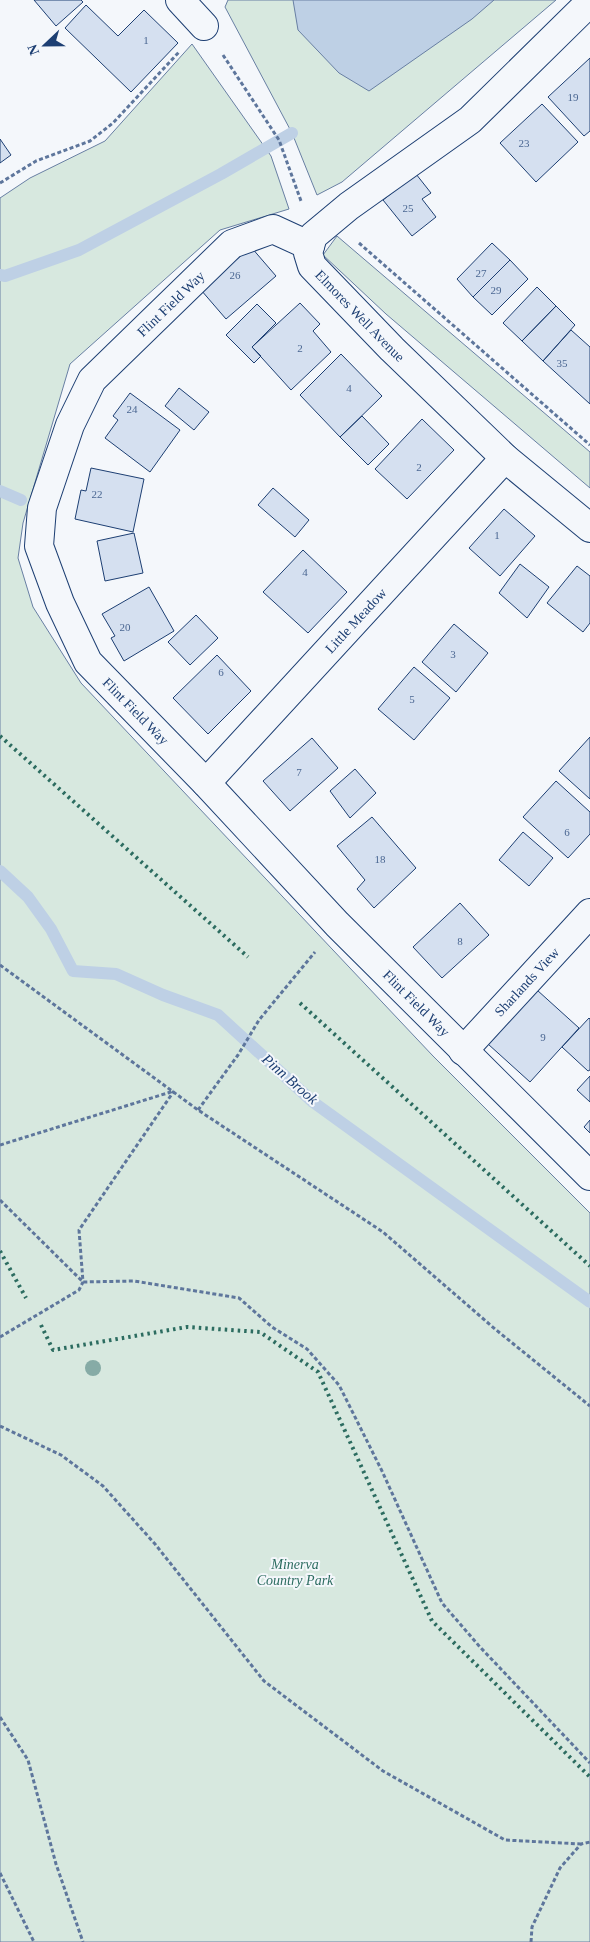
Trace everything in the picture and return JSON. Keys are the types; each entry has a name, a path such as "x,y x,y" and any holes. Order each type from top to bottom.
{"street":[{"path":"180,0 204,26"},
{"path":"312,241 349,206 470,120 590,2"},
{"name":"Flint Field Way","path":"312,241 274,229 232,244 92,380 70,425 42,508 39,546 60,603 88,662 206,783 337,924 590,1176"},
{"name":"Elmores Well Avenue","path":"312,241 308,252 312,266 392,349 505,458 590,528"},
{"name":"Little Meadow","path":"206,783 505,458"},
{"name":"Sharlands View","path":"463,1051 590,913"}],"path":[{"path":"0,182 36,161 90,141 113,123 204,26 279,140 312,241 345,231 590,445"},
{"path":"198,1110 238,1056 259,1020 337,924"},
{"path":"0,965 198,1110 384,1232 495,1329 590,1406"},
{"path":"0,1146 174,1091"},
{"path":"0,1337 79,1290 83,1282 79,1230 174,1091"},
{"path":"0,1200 83,1282 134,1281 239,1298 272,1327 307,1349 340,1385 382,1471 442,1603 500,1669 590,1763"},
{"path":"0,1426 61,1455 103,1486 155,1544 264,1682 383,1771 505,1840 581,1844 590,1842"},
{"path":"0,1717 28,1760 56,1864 83,1942"},
{"path":"531,1942 532,1928 560,1868 581,1844"},
{"path":"0,1874 34,1942"}],"green space":[{"path":"228,0 556,0 342,182 317,195 292,133 225,7"},
{"name":"Minerva Country Park","path":"192,44 271,156 289,209 220,230 70,364 23,523 18,558 33,607 81,683 433,1056 590,1213 590,1942 0,1942 0,198 30,178 105,141"},
{"path":"337,236 590,452 590,488 386,314 323,255"}],"water":[{"path":"293,0 494,0 472,19 369,91 339,73 298,30"}],"building":[{"path":"34,0 81,0 83,2 56,26"},
{"path":"86,5 118,36 144,10 178,43 131,92 65,28"},
{"path":"590,58 590,131 584,136 548,97"},
{"path":"542,104 578,142 536,182 500,143"},
{"path":"0,139 11,155 0,163"},
{"path":"416,174 431,193 422,199 436,217 412,236 383,200"},
{"path":"492,243 510,260 473,297 457,279"},
{"path":"251,247 276,276 226,319 201,290"},
{"path":"510,260 528,279 492,315 473,297"},
{"path":"537,287 556,306 522,341 503,323"},
{"path":"300,303 320,324 313,331 331,352 291,390 252,347"},
{"path":"257,304 276,323 252,347 261,356 254,363 226,335"},
{"path":"556,306 575,325 543,361 522,341"},
{"path":"571,330 590,347 590,404 543,361"},
{"path":"341,354 382,396 340,437 300,395"},
{"path":"179,388 209,412 194,430 165,406"},
{"path":"130,393 180,430 150,472 105,438 118,420 113,416"},
{"path":"362,416 389,444 368,465 340,437"},
{"path":"422,419 454,450 407,499 375,469"},
{"path":"91,468 144,479 133,532 75,519 81,490 86,491"},
{"path":"273,488 309,520 295,537 258,505"},
{"path":"504,509 535,536 500,576 469,548"},
{"path":"134,533 143,573 105,581 97,541"},
{"path":"303,550 347,592 308,633 263,592"},
{"path":"520,564 549,587 527,618 499,593"},
{"path":"577,566 590,576 590,623 583,632 547,603"},
{"path":"149,587 174,631 124,661 111,638 115,636 102,614"},
{"path":"196,615 218,638 190,665 168,642"},
{"path":"454,624 488,653 456,692 422,662"},
{"path":"217,655 251,691 208,734 173,698"},
{"path":"414,667 450,698 414,740 378,709"},
{"path":"590,737 590,799 559,771"},
{"path":"312,738 338,768 290,811 263,781"},
{"path":"355,769 376,793 350,818 330,791"},
{"path":"556,781 590,812 590,834 568,858 523,817"},
{"path":"372,817 416,868 374,908 357,889 365,880 337,846"},
{"path":"523,832 553,858 529,886 499,860"},
{"path":"460,903 489,935 442,978 413,947"},
{"path":"537,990 579,1028 530,1082 488,1044"},
{"path":"589,1018 590,1070 588,1071 562,1047"},
{"path":"590,1076 590,1102 577,1090"},
{"path":"590,1120 590,1133 584,1127"}],"waterway":[{"path":"0,275 5,276 79,250 221,174 292,133"},
{"path":"0,491 21,500"},
{"name":"Pinn Brook","path":"0,871 28,897 51,929 73,971 116,974 163,995 218,1015 313,1102 590,1302"}],"hedge":[{"path":"0,736 248,957"},
{"path":"300,1003 590,1266"},
{"path":"0,1251 26,1298"},
{"path":"41,1325 53,1350 187,1327 260,1332 318,1372 432,1621 590,1777"}]}
